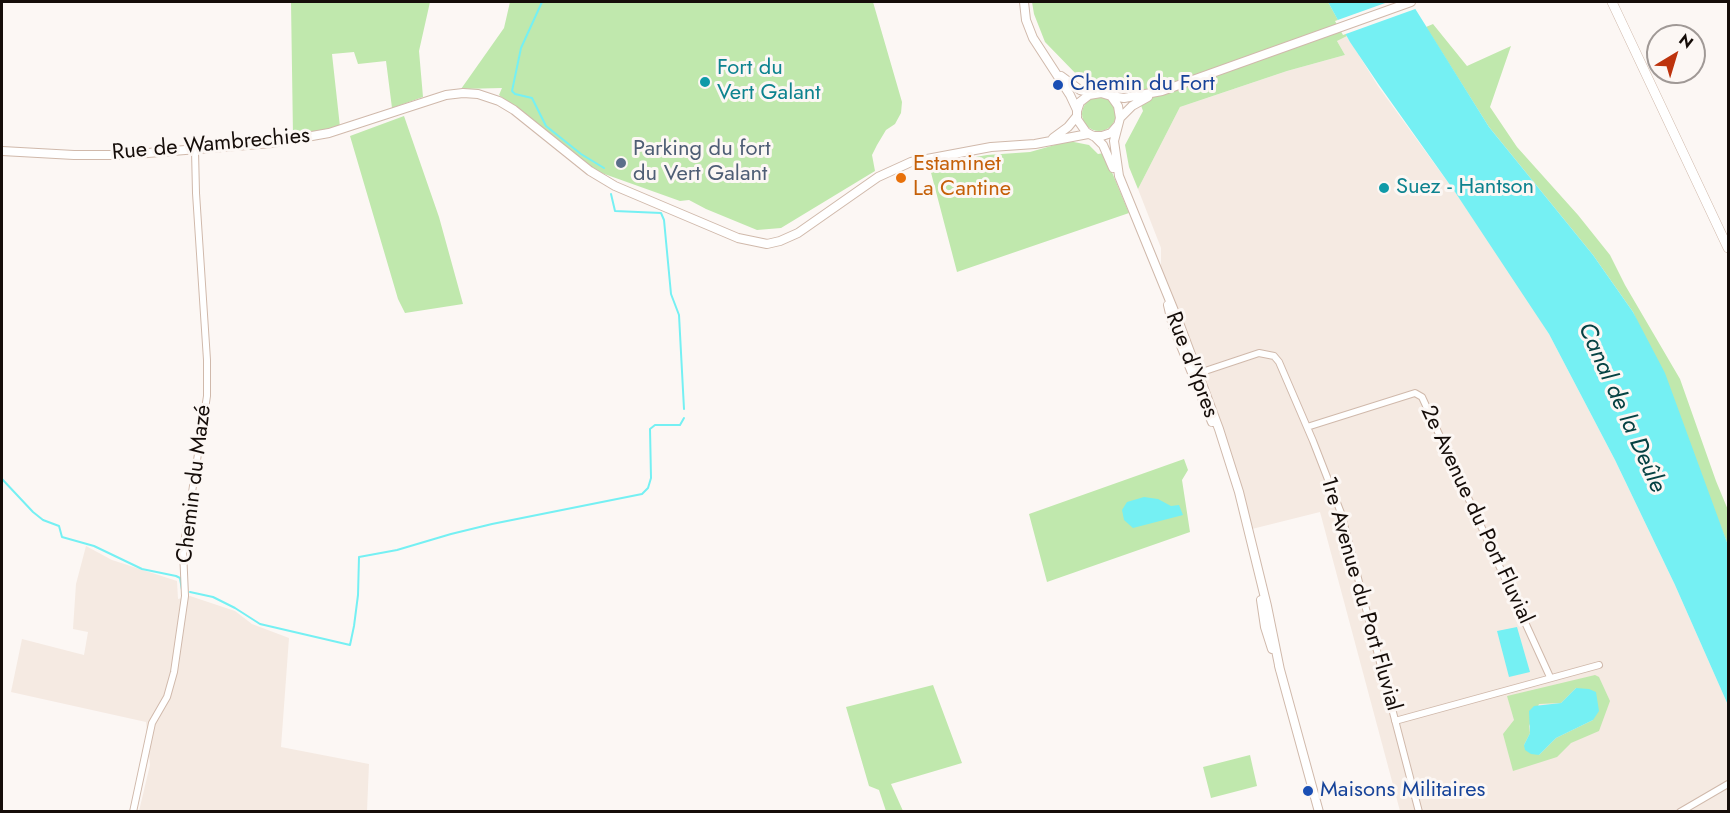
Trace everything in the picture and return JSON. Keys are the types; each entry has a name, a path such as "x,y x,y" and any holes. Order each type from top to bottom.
{"main road":[{"path":"1024,2 1028,26 1033,38 1072,99 1081,128 1091,135 1105,135 1132,106 1162,91 1411,2"},
{"path":"1612,2 1728,248"},
{"path":"1053,68 1077,88 1095,93 1124,98 1162,91"},
{"name":"Rue de Wambrechies","path":"2,151 98,155 195,150 309,138 434,99 468,93 489,97 505,104 602,179 738,238 771,244 798,233 878,177 911,162 991,147 1042,143 1091,135"},
{"path":"1042,143 1065,129 1077,113 1084,98 1095,93"},
{"path":"1111,96 1118,106 1118,122"},
{"name":"Rue d'Ypres","path":"1118,122 1114,141 1115,160 1126,195"},
{"name":"Rue d'Ypres","path":"1091,135 1103,146 1126,195 1199,373 1238,486 1259,576 1265,627 1280,670 1319,812"},
{"name":"Rue d'Ypres","path":"1163,285 1173,326 1203,404 1223,444"},
{"name":"Rue d'Ypres","path":"1314,792 1324,812"}],"street":[{"name":"Chemin du Mazé","path":"133,812 152,723 169,692 174,672 185,596 183,550 207,402 207,360 195,150"},
{"name":"1re Avenue du Port Fluvial","path":"1199,373 1259,353 1274,356 1279,362 1341,513 1419,812"},
{"name":"2e Avenue du Port Fluvial","path":"1307,427 1415,393 1422,397 1550,677"},
{"path":"1395,721 1599,665"},
{"path":"1680,812 1728,784"}],"shaded area":[{"path":"1347,36 1378,86 1455,192 1523,292 1549,334 1615,460 1675,585 1728,705 1728,811 1400,811 1320,512 1252,529 1236,468 1159,267 1161,248 1138,189 1180,107 1287,71 1345,55 1337,41"},
{"path":"86,546 112,560 177,581 178,599 190,596 235,611 252,624 289,638 281,747 369,764 367,811 139,811 150,765 146,722 11,692 22,639 84,655 88,632 73,629 76,584"}],"green space":[{"path":"291,2 430,2 419,51 423,97 392,108 386,61 358,64 354,52 332,54 340,127 293,136"},
{"path":"510,2 873,2 902,102 901,113 895,124 886,130 872,155 875,171 781,228 757,230 689,200 680,201 596,171 499,95 502,88 461,89 504,28"},
{"path":"1032,2 1328,2 1347,36 1337,41 1345,55 1287,71 1180,107 1138,189 1129,167 1125,145 1143,111 1135,88 1087,81 1079,77 1045,42 1034,14"},
{"path":"1433,24 1467,66 1511,46 1490,107 1517,147 1578,215 1610,255 1680,379 1728,510 1728,545 1633,312 1593,255 1489,127 1426,27"},
{"path":"1099,97 1111,102 1116,114 1111,126 1099,131 1087,126 1082,114 1087,102"},
{"path":"404,116 439,217 463,304 405,313 398,299 350,136"},
{"path":"1069,141 1089,145 1098,154 1104,153 1129,213 957,272 929,165 987,155 1030,152"},
{"path":"1184,459 1188,470 1182,480 1190,532 1047,582 1029,514"},
{"path":"1595,675 1599,677 1610,701 1599,731 1571,743 1557,757 1513,771 1503,734 1514,720 1507,696","holes":["1576,688 1593,720 1556,738 1539,755 1524,745 1530,733 1529,726 1539,704 1561,703"]},
{"path":"933,685 962,763 891,784 903,811 886,811 879,790 869,786 846,707"},
{"path":"1250,755 1257,786 1211,798 1203,767"}],"water":[{"name":"Canal de la Deûle","path":"1328,2 1411,2 1489,127 1593,255 1633,312 1665,373 1728,545 1728,705 1675,585 1615,460 1549,334 1455,192 1350,42"},
{"path":"1144,497 1158,499 1171,506 1179,505 1183,515 1133,528 1124,520 1122,510 1127,502"},
{"path":"1517,627 1530,672 1509,677 1497,631"},
{"path":"1576,688 1596,692 1599,711 1593,720 1556,738 1539,755 1525,750 1524,745 1530,733 1529,711 1534,706 1561,703"}],"pier":[{"path":"1388,2 1414,2 1418,8 1343,35 1335,21"}],"waterway":[{"path":"542,2 521,48 512,91 515,94 532,98 546,126 581,154 604,168"},
{"path":"611,194 615,211 661,213 664,220 671,294 679,315 684,409"},
{"path":"190,592 213,597 260,624 350,645 358,595 359,557 397,550 492,524 642,494 648,488 651,478 650,429 655,425 680,425 684,418"},
{"path":"2,479 33,512 43,520 59,526 62,537 94,546 142,569 176,576 180,578 182,590"}],"place":[{"name":"Fort du Vert Galant","path":"705,82"},
{"name":"Chemin du Fort","path":"1058,85"},
{"name":"Parking du fort du Vert Galant","path":"621,163"},
{"name":"Estaminet La Cantine","path":"901,178"},
{"name":"Suez - Hantson","path":"1384,188"},
{"name":"Maisons Militaires","path":"1308,791"}]}
